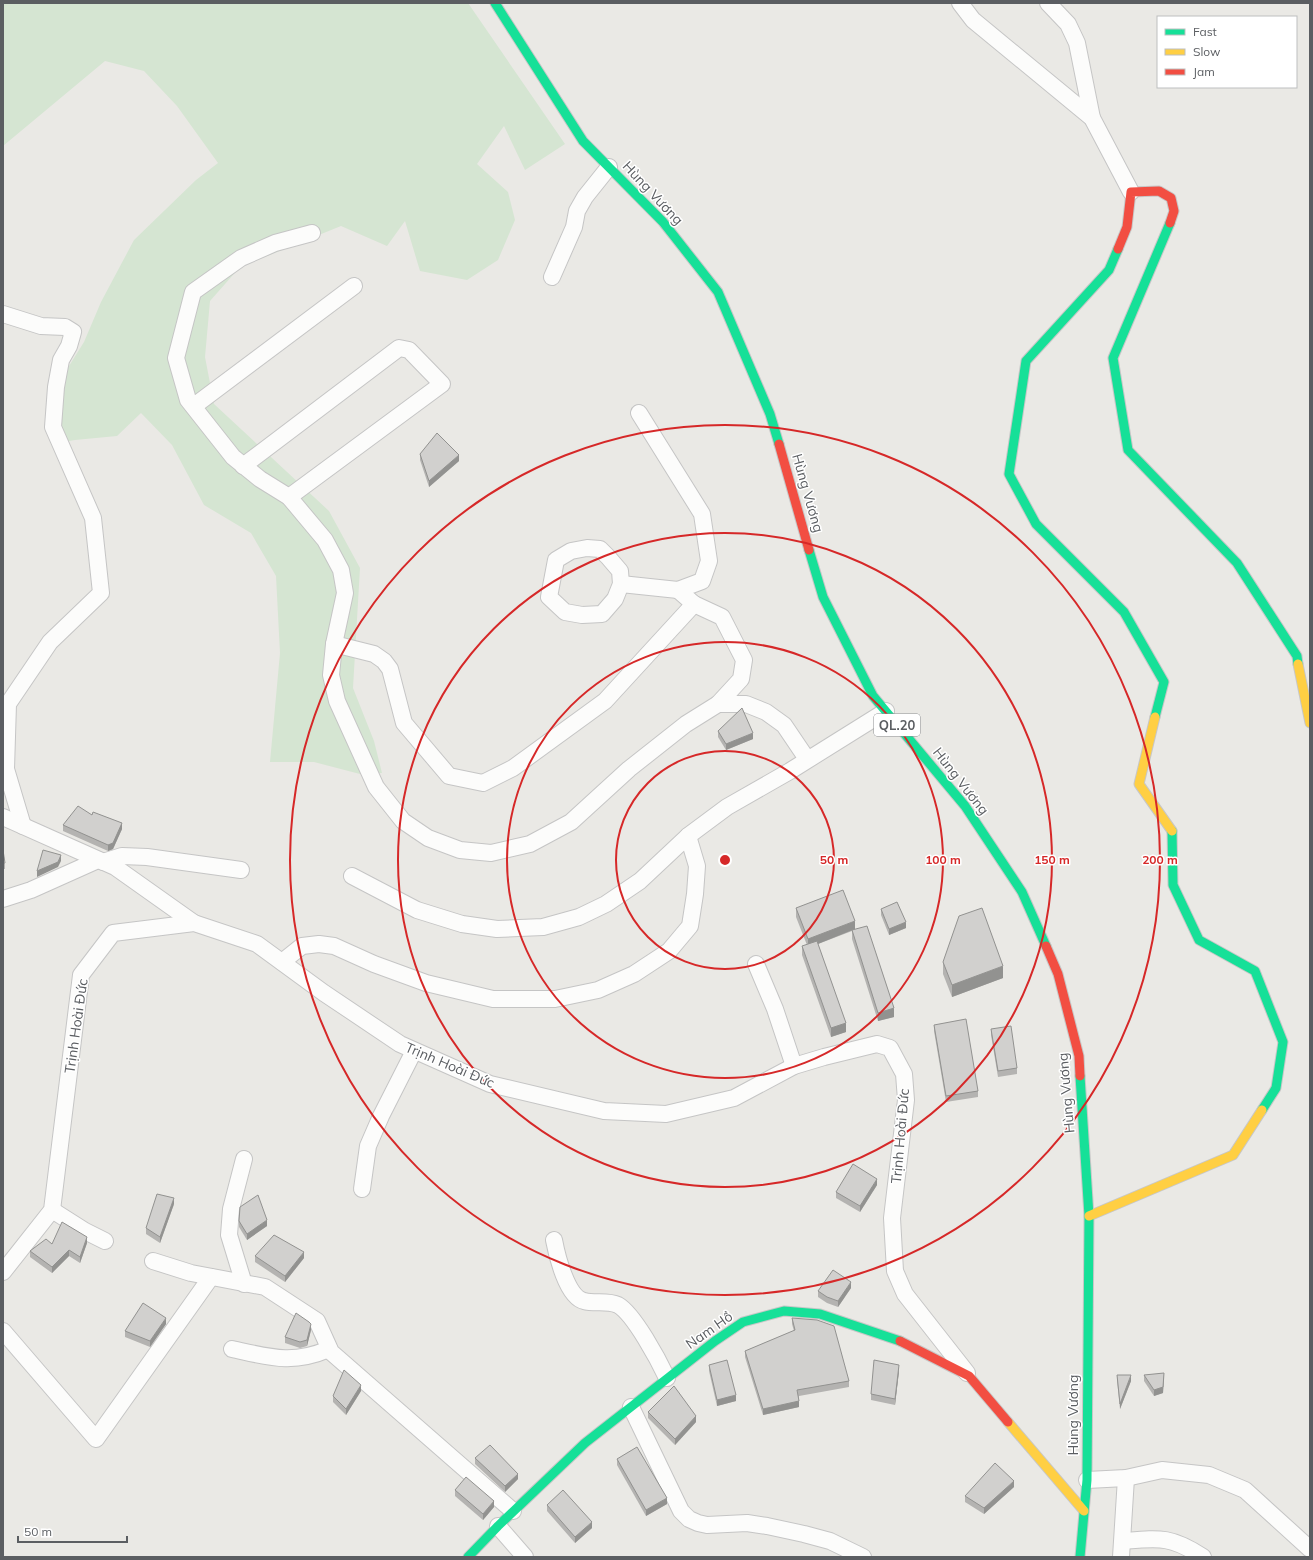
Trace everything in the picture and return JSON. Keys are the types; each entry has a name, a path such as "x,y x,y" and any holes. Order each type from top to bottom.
{"main road":[{"name":"Hùng Vương","path":"494,3 583,141 663,222 718,292 770,414 823,597 873,696 965,806 1022,892 1058,974 1079,1056 1088,1216 1086,1480 1080,1557"},
{"path":"1088,1216 1233,1155 1276,1088 1283,1042 1255,971 1199,940 1173,885 1172,830 1139,784 1164,682 1124,612 1036,524 1009,474 1026,361 1109,270 1127,227 1131,192 1159,191 1171,198 1174,211 1167,233 1113,358 1128,450 1237,564 1297,656 1310,723"},
{"name":"Nam Hồ","path":"468,1557 513,1511 585,1443 667,1378 715,1341 743,1322 784,1311 820,1314 898,1340 969,1376 1084,1511"}],"street":[{"path":"960,3 973,20 1092,118"},
{"path":"1048,3 1068,24 1076,43 1092,118 1131,192"},
{"path":"552,277 574,227 577,211 585,197 609,167"},
{"path":"312,232 275,243 241,258 193,292 176,358 188,400 232,457 260,479 289,498 325,540 341,570 345,593 334,644 331,675 337,701 376,787 403,820 428,838 460,850 491,853 530,844 571,822 629,769 686,724 718,704 741,679 744,660 722,617 694,604 678,590"},
{"path":"194,406 354,286"},
{"path":"3,314 41,326 64,327 73,332 69,346 61,360 56,387 53,427 93,518 101,593 50,642 8,704 6,769 23,826"},
{"path":"244,466 399,348 410,350 442,384 289,498"},
{"path":"621,584 678,590 702,581 708,561 702,514 639,413"},
{"path":"587,548 600,549 608,556 620,571 621,584 615,599 602,614 582,615 565,612 549,597 556,560 571,551 587,548"},
{"path":"334,644 374,654 384,661 390,669 404,722 449,776 483,783 513,768 605,701 694,604"},
{"path":"718,704 746,704 766,712 784,725 807,759"},
{"path":"352,876 417,910 462,924 497,928 543,927 579,917 606,904 640,881 688,836 728,807 886,711"},
{"path":"3,817 115,867 194,923"},
{"path":"282,962 302,946 319,944 334,946 374,964 426,983 493,999 556,999 598,990 634,974 669,951 690,926 695,894 697,866 688,836"},
{"path":"3,899 31,890 100,861 122,856 147,857 241,870"},
{"name":"Trịnh Hoài Đức","path":"52,1210 81,975 113,933 194,923 257,944 358,1016 400,1044 414,1051 490,1084 604,1111 666,1114 734,1098 794,1066 877,1044 890,1048 904,1074 906,1100 892,1218 895,1271 904,1294 969,1376"},
{"path":"756,964 775,1008 794,1066"},
{"path":"362,1189 368,1146 381,1116 414,1051"},
{"path":"244,1159 231,1209 229,1235 244,1284"},
{"path":"3,1272 52,1210 85,1231 105,1241"},
{"path":"554,1240 558,1259 570,1288 576,1298 585,1302 604,1302 618,1305 628,1314 656,1354 667,1378"},
{"path":"153,1261 211,1277 265,1287 317,1321 329,1348 337,1357 513,1511"},
{"path":"3,1331 96,1439 211,1277"},
{"path":"232,1349 285,1359 316,1354 329,1348"},
{"path":"632,1407 681,1511 689,1519 707,1525 747,1523 766,1526 830,1541 845,1553 863,1557"},
{"path":"1086,1480 1126,1478 1162,1470 1209,1475 1245,1490 1310,1549"},
{"path":"1126,1478 1122,1549 1158,1538 1176,1542 1199,1556"},
{"path":"498,1526 524,1557"}],"green space":[{"path":"3,3 468,3 565,144 525,170 504,126 477,164 508,192 515,220 498,260 467,280 420,271 405,221 387,246 341,226 240,267 210,301 205,357 214,404 329,511 360,568 353,688 374,741 382,773 360,774 314,762 270,762 280,653 276,576 251,533 204,505 172,445 141,413 117,436 51,444 59,382 84,342 101,302 134,240 196,180 218,163 177,106 144,71 105,61 3,146"}],"building":[{"path":"437,433 459,455 429,481 420,454"},
{"path":"742,708 753,733 726,744 718,731"},
{"path":"78,806 92,815 93,812 122,823 113,843 108,845 63,825"},
{"path":"3,850 5,863 3,863"},
{"path":"43,850 61,855 58,862 37,871"},
{"path":"843,890 855,921 808,939 796,908"},
{"path":"897,902 906,922 889,929 881,909"},
{"path":"982,908 1003,966 952,985 943,962 959,916"},
{"path":"867,926 894,1008 878,1013 852,930"},
{"path":"817,941 846,1023 831,1028 802,946"},
{"path":"966,1019 978,1091 946,1096 934,1025"},
{"path":"1011,1026 1017,1068 998,1071 991,1029"},
{"path":"853,1164 877,1179 860,1206 836,1192"},
{"path":"157,1194 174,1198 160,1237 146,1228"},
{"path":"258,1195 267,1220 247,1234 239,1221 240,1207"},
{"path":"62,1222 87,1237 80,1257 69,1250 52,1267 30,1251 46,1239 52,1244"},
{"path":"274,1235 304,1252 285,1276 255,1256"},
{"path":"833,1270 851,1282 838,1301 827,1297 818,1291"},
{"path":"143,1303 166,1318 150,1341 125,1331"},
{"path":"296,1313 311,1324 307,1340 300,1342 285,1337"},
{"path":"792,1318 817,1320 834,1326 849,1381 797,1390 799,1401 763,1409 745,1351 795,1330"},
{"path":"727,1360 736,1395 717,1400 709,1365"},
{"path":"874,1360 899,1365 895,1399 871,1394"},
{"path":"344,1370 361,1385 346,1409 333,1396"},
{"path":"1164,1373 1163,1387 1154,1390 1144,1375"},
{"path":"1117,1375 1131,1375 1120,1404"},
{"path":"674,1386 696,1416 675,1439 648,1412"},
{"path":"490,1445 518,1474 505,1486 475,1458"},
{"path":"637,1447 667,1498 646,1510 617,1459"},
{"path":"995,1463 1014,1481 984,1508 965,1496"},
{"path":"466,1477 494,1501 483,1514 455,1490"},
{"path":"563,1490 592,1522 575,1537 547,1505"}],"traffic: fast":[{"path":"495,3 583,141 663,222 718,292 770,414 779,444"},
{"path":"1170,223 1113,358 1128,450 1237,563 1297,656 1298,664"},
{"path":"1118,249 1109,270 1026,361 1009,474 1036,524 1124,612 1164,682 1155,717"},
{"path":"809,550 823,597 873,696 965,806 1022,892 1046,946"},
{"path":"1172,831 1173,885 1199,940 1255,971 1283,1042 1276,1088 1262,1110"},
{"path":"1080,1076 1089,1216 1087,1480 1080,1557"},
{"path":"468,1557 498,1526 585,1443 715,1341 743,1322 784,1311 820,1314 900,1341"}],"traffic: slow":[{"path":"1298,664 1310,723"},
{"path":"1155,717 1139,784 1172,831"},
{"path":"1089,1216 1233,1155 1262,1110"},
{"path":"1008,1422 1084,1511"}],"traffic: jam":[{"path":"1118,249 1127,227 1131,192 1159,191 1171,198 1174,211 1170,223"},
{"path":"779,444 809,550"},
{"path":"1046,946 1058,974 1079,1056 1080,1076"},
{"path":"900,1341 969,1376 1008,1422"}]}
